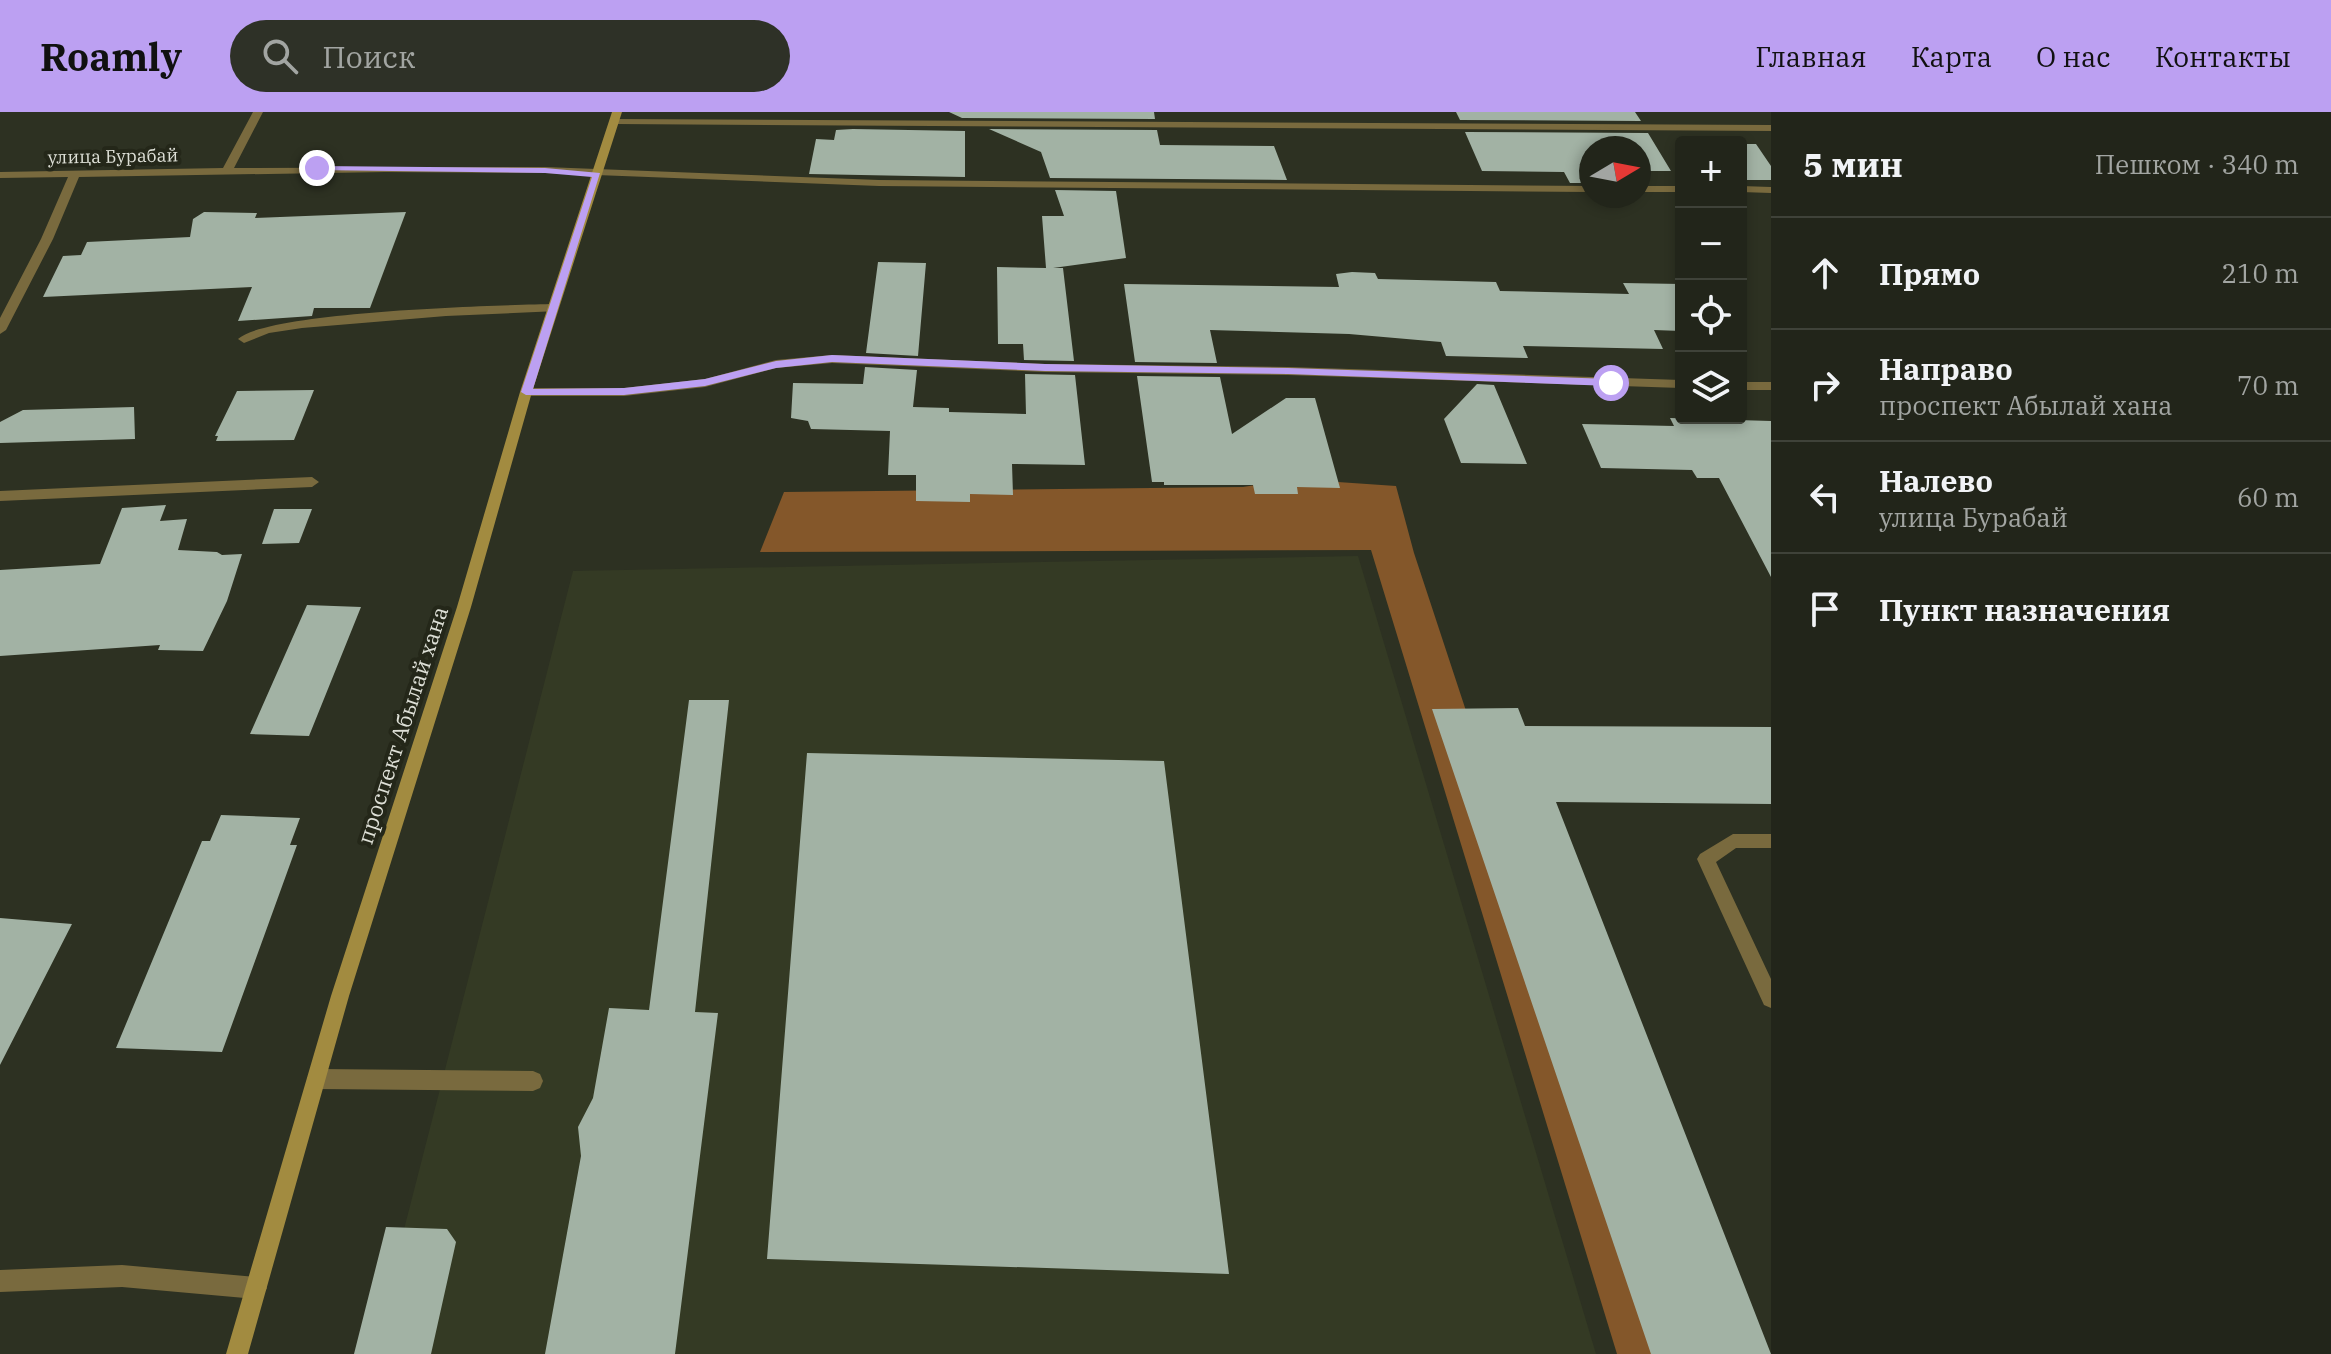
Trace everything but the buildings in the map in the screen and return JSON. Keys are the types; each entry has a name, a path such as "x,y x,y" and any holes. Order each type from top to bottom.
{"main road":[{"name":"проспект Абылай хана","path":"237,1354 340,996 464,607 526,392 616,116"}],"street":[{"path":"226,173 258,112"},
{"path":"616,116 1771,128"},
{"name":"улица Бурабай","path":"0,175 226,173 331,168 545,170 597,175 1029,185 1579,189"},
{"path":"0,330 47,239 74,175"},
{"path":"1651,189 1675,189"},
{"path":"1747,189 1771,190"},
{"path":"244,339 259,330 300,325 438,313 554,308"},
{"path":"526,392 638,390 705,383 776,364 832,359 1045,368 1288,371 1675,384"},
{"path":"1747,386 1771,386"},
{"path":"0,496 312,482"},
{"path":"1771,841 1733,841 1706,859 1771,999"},
{"path":"317,1079 533,1081"},
{"path":"0,1281 122,1276 256,1288"}],"shaded area":[{"path":"1294,479 1396,486 1414,553 1678,1354 1617,1354 1371,550 760,552 784,492 1243,487"},
{"path":"1358,556 1596,1354 372,1354 573,571"}],"route":[{"path":"317,168 545,170 597,175 526,392 624,392 705,383 776,364 832,359 1045,368 1288,371 1611,383"}]}
